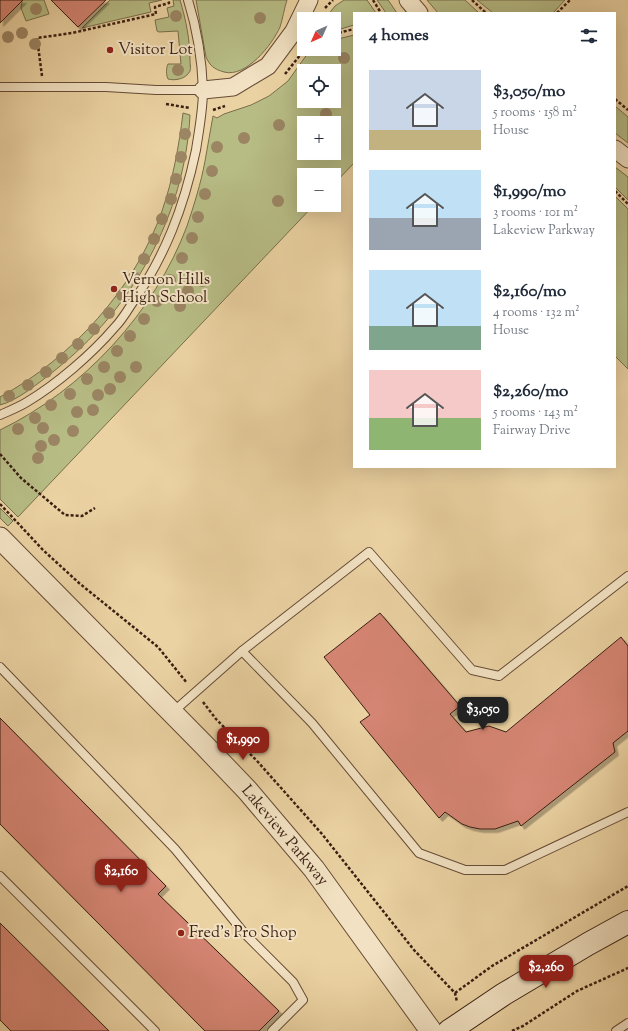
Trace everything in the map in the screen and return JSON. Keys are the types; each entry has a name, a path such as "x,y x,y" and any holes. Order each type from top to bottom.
{"main road":[{"path":"449,1031 504,994 628,922"}],"street":[{"path":"203,90 233,87 268,66 294,31 308,0"},
{"path":"408,0 418,12"},
{"path":"616,150 628,160"},
{"name":"Lakeview Parkway","path":"0,538 247,790 314,869 431,1031"}],"lane":[{"path":"0,415 27,402 62,377 91,352 115,327 140,293 161,256 172,232 190,180 198,136 203,90 201,58 193,16 188,0"},
{"path":"0,87 106,87 156,90 203,90"},
{"path":"173,713 242,650 369,552 472,670 499,676 628,576"},
{"path":"242,650 312,723 419,853 465,870 505,870 628,812"},
{"path":"0,667 175,849 245,934 293,982 303,1000 272,1031"},
{"path":"0,876 155,1031"},
{"path":"616,1031 628,1024"}],"path":[{"path":"42,76 37,38 72,33 156,14 155,7 169,3 168,0"},
{"path":"373,0 380,12"},
{"path":"472,0 485,12"},
{"path":"558,12 570,0"},
{"path":"341,32 353,29"},
{"path":"616,100 628,110"},
{"path":"616,192 628,204"},
{"path":"0,454 21,478 65,515 82,516 95,508"},
{"path":"0,504 43,550 79,584 158,647 216,719 258,762 322,834 414,950 456,993 492,966 628,886"},
{"path":"512,1031 523,1026 577,991 628,968"}],"green space":[{"path":"21,0 44,0 49,14 26,21 21,8"},
{"path":"110,0 162,0 149,3 151,12 82,28"},
{"path":"173,0 180,0 186,23 190,53 190,71 186,76 174,80 168,79 167,69 168,64 181,64 178,31 159,32 157,31 155,20 169,17 167,8 174,6"},
{"path":"196,0 287,0 280,27 265,51 249,65 232,73 224,72 213,67 206,57"},
{"path":"344,0 367,0 375,12 353,12 353,25 341,29 341,12 330,12 335,6"},
{"path":"377,0 388,0 396,12 385,12"},
{"path":"427,0 465,0 478,12 437,12"},
{"path":"477,0 565,0 554,12 492,12"},
{"path":"353,35 353,164 341,177 341,168 297,168 297,212 307,212 18,517 0,499 0,430 31,413 60,393 87,371 113,345 136,318 156,289 173,258 190,218 206,155 213,116 217,118 224,114 251,105 269,96 288,81 297,68 297,108 341,108 341,64 300,64 306,56 341,56 341,38"},
{"path":"616,107 628,117 628,143 616,134"},
{"path":"183,113 190,115 186,152 178,189 165,224 149,258 130,290 82,347 28,391 14,400 0,405 0,397 27,381 76,341 98,318 118,293 135,267 150,240 166,199 180,138"},
{"path":"616,168 628,177 628,200 616,188"},
{"path":"616,197 628,209 628,369 616,357"},
{"path":"0,508 13,521 8,526 0,518"}],"building":[{"path":"0,0 23,0 0,23"},
{"path":"51,0 106,0 78,27"},
{"path":"380,613 460,706 450,714 466,732 489,726 506,732 621,637 628,646 628,731 613,743 615,752 521,826 518,821 495,829 480,829 462,824 445,812 439,818 360,722 370,715 324,657"},
{"path":"0,718 166,886 158,894 279,1011 259,1031 205,1031 0,824"},
{"path":"0,923 109,1031 11,1031 0,1020"}],"place":[{"name":"Visitor Lot","path":"110,50"},
{"name":"Vernon Hills High School","path":"114,289"},
{"name":"Fred's Pro Shop","path":"181,933"}]}
